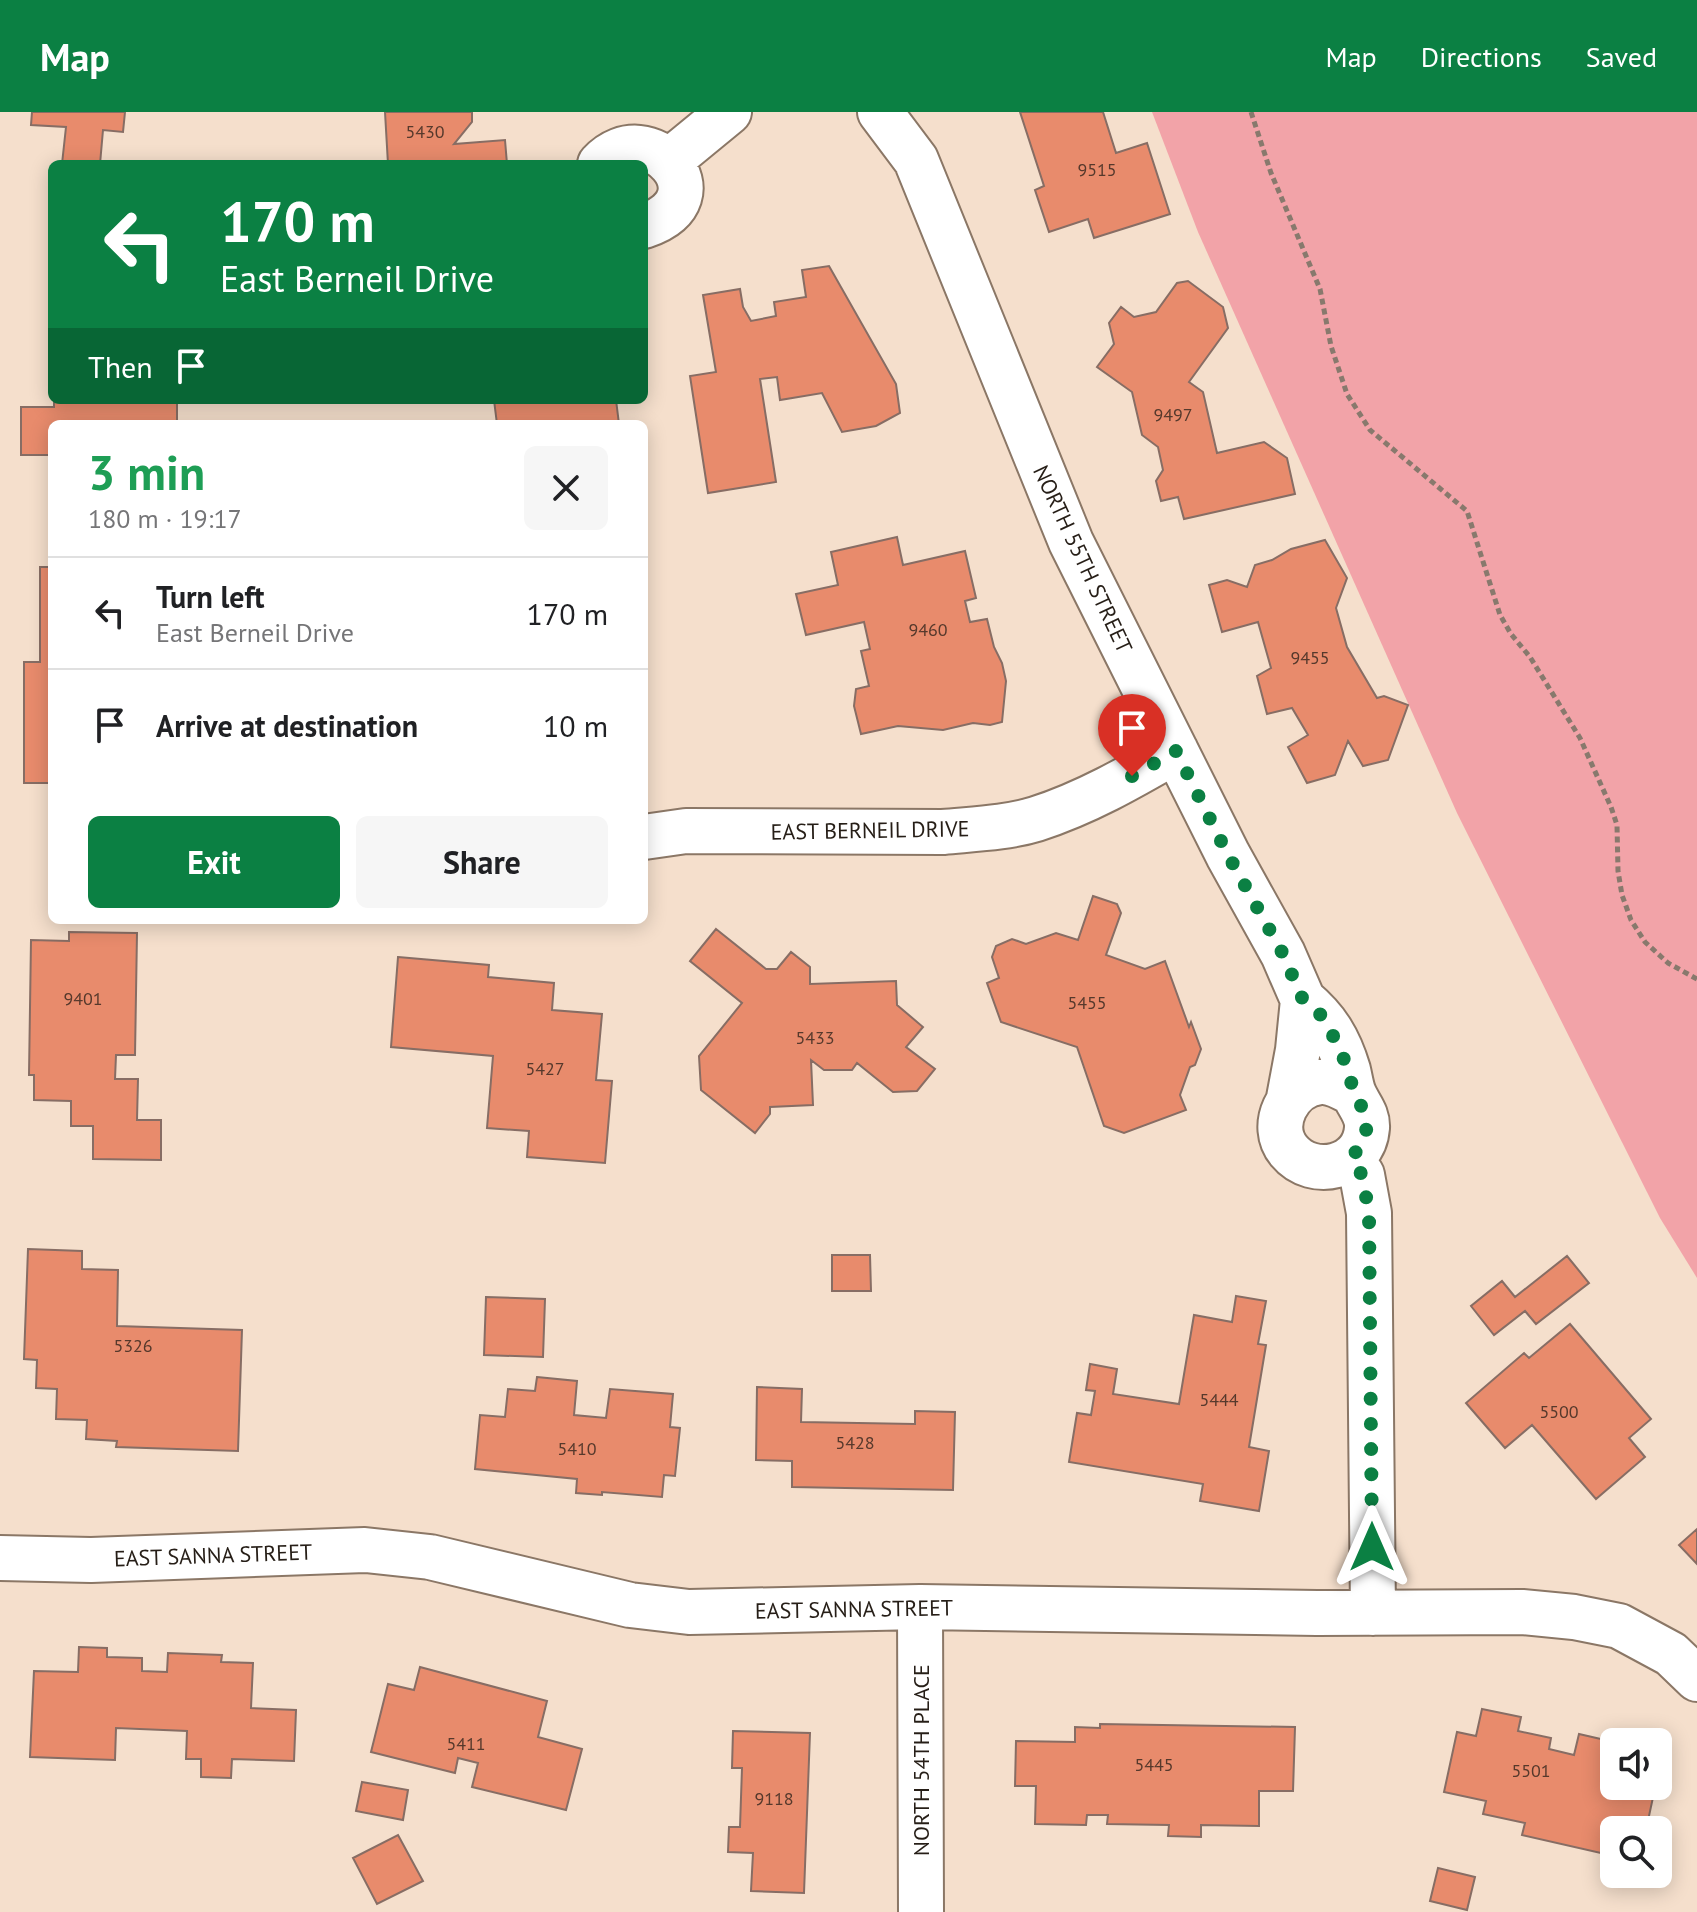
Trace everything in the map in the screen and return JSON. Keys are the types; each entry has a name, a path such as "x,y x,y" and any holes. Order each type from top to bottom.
{"street":[{"path":"673,158 729,112"},
{"name":"NORTH 55TH STREET","path":"880,112 916,160 1071,542 1228,855 1283,954 1303,1000 1322,1016 1337,1043 1367,1127 1362,1144 1351,1158 1335,1167 1317,1168 1300,1161 1287,1149 1281,1132 1281,1114 1289,1098 1298,1050 1303,1000"},
{"path":"603,160 609,152 625,143 643,141 659,147 673,158 681,175 681,192 667,215 648,225"},
{"name":"EAST BERNEIL DRIVE","path":"648,836 686,831 943,832 986,828 1033,820 1088,799 1176,751"},
{"path":"1289,1098 1303,1087 1320,1082 1338,1084 1354,1094"},
{"path":"1351,1158 1362,1175 1369,1213 1373,1613"},
{"name":"EAST SANNA STREET","path":"0,1558 91,1560 365,1550 430,1557 630,1605 689,1612 920,1607 1522,1612 1574,1617 1619,1626 1671,1654 1697,1679"},
{"name":"NORTH 54TH PLACE","path":"920,1607 921,1912"}],"path":[{"path":"1251,112 1271,173 1315,276 1331,346 1347,394 1370,430 1467,511 1500,615 1580,738 1611,807 1617,825 1622,895 1631,920 1645,942 1668,963 1697,979"}],"shaded area":[{"path":"1152,112 1697,112 1697,1278 1660,1218 1457,813 1198,232"}],"building":[{"path":"32,112 125,112 123,132 103,130 100,160 62,160 66,127 31,125"},
{"path":"385,112 472,112 472,122 454,144 505,140 507,160 388,160"},
{"path":"1020,112 1103,112 1116,153 1147,143 1170,214 1094,238 1088,219 1049,232 1035,190 1044,186"},
{"path":"829,266 896,384 900,413 876,426 842,432 822,393 780,400 777,377 760,379 776,482 708,493 690,376 716,372 703,295 740,289 743,307 751,321 776,316 774,302 806,297 802,270"},
{"path":"1188,281 1223,307 1228,328 1189,382 1203,392 1217,453 1264,442 1287,458 1295,494 1184,519 1178,497 1161,501 1156,481 1163,470 1158,447 1142,435 1132,392 1097,367 1114,344 1109,323 1121,307 1134,317 1156,312 1177,283"},
{"path":"54,404 177,404 177,420 48,420 48,455 21,455 21,407 54,407"},
{"path":"494,404 616,404 618,420 496,420"},
{"path":"897,537 903,565 965,551 976,598 965,601 970,622 987,619 1006,681 1002,722 990,725 973,723 943,730 898,726 861,734 854,706 856,689 869,686 861,651 870,649 864,622 806,635 796,594 838,585 831,552"},
{"path":"1325,540 1347,578 1336,608 1347,647 1377,698 1384,696 1408,705 1388,760 1363,766 1348,741 1335,775 1307,783 1288,747 1308,735 1292,708 1267,714 1257,676 1271,668 1258,622 1222,632 1209,585 1227,580 1247,587 1255,565 1291,549"},
{"path":"40,567 48,567 48,783 24,783 24,662 40,662"},
{"path":"1093,896 1117,904 1121,913 1106,955 1145,969 1165,961 1189,1027 1191,1022 1201,1049 1195,1065 1190,1067 1180,1095 1186,1110 1124,1133 1104,1126 1077,1047 1001,1022 987,983 999,978 992,957 996,946 1012,939 1026,944 1056,933 1078,940"},
{"path":"716,929 766,969 777,969 791,952 810,967 810,984 896,981 897,1005 923,1027 906,1047 935,1069 917,1091 893,1092 857,1063 852,1070 824,1070 811,1060 813,1105 770,1107 770,1114 755,1133 701,1090 699,1056 742,1003 690,961"},
{"path":"69,932 137,933 135,1055 116,1055 115,1079 138,1079 137,1120 161,1120 161,1160 93,1159 93,1126 71,1126 71,1101 34,1100 34,1075 29,1075 31,940 69,941"},
{"path":"398,957 489,965 488,977 554,983 552,1010 602,1014 596,1080 612,1081 605,1163 527,1157 529,1131 487,1128 493,1056 391,1047"},
{"path":"28,1249 82,1251 82,1269 118,1270 117,1326 242,1330 238,1451 116,1447 117,1441 86,1439 87,1420 56,1419 57,1389 36,1388 37,1360 24,1359"},
{"path":"832,1255 870,1255 871,1291 832,1291"},
{"path":"1567,1256 1589,1283 1536,1324 1525,1311 1494,1335 1471,1306 1502,1281 1515,1297"},
{"path":"1236,1296 1266,1301 1258,1344 1266,1345 1249,1447 1269,1451 1259,1511 1200,1501 1203,1484 1069,1462 1077,1413 1091,1415 1095,1391 1086,1390 1090,1364 1117,1369 1113,1394 1179,1404 1194,1315 1232,1322"},
{"path":"486,1297 545,1299 543,1357 484,1355"},
{"path":"1570,1324 1651,1419 1629,1438 1645,1457 1596,1499 1532,1425 1505,1448 1466,1403 1524,1353 1529,1358"},
{"path":"537,1377 577,1381 574,1415 606,1418 610,1389 673,1394 670,1427 680,1428 675,1476 664,1475 662,1497 576,1493 577,1479 475,1469 480,1415 505,1417 508,1389 535,1391"},
{"path":"757,1387 802,1389 801,1422 915,1424 915,1411 955,1412 953,1490 792,1487 792,1461 756,1460"},
{"path":"1697,1529 1697,1564 1679,1545"},
{"path":"79,1647 107,1648 107,1657 142,1658 142,1671 167,1672 168,1653 222,1655 221,1662 253,1663 251,1708 296,1710 294,1761 232,1759 231,1778 201,1777 201,1759 186,1759 187,1731 116,1728 115,1760 30,1757 34,1671 78,1672"},
{"path":"420,1667 547,1701 538,1737 582,1749 566,1810 472,1787 478,1763 458,1758 455,1773 371,1752 388,1684 414,1690"},
{"path":"1482,1709 1521,1717 1518,1731 1551,1738 1549,1749 1574,1755 1579,1734 1600,1739 1600,1800 1652,1800 1649,1816 1600,1816 1600,1853 1522,1835 1525,1823 1483,1814 1486,1801 1444,1792 1457,1732 1476,1736"},
{"path":"1100,1724 1295,1727 1293,1791 1259,1791 1259,1826 1201,1825 1201,1837 1168,1836 1169,1825 1107,1824 1108,1815 1087,1815 1086,1825 1035,1824 1036,1786 1015,1786 1016,1741 1075,1742 1075,1727 1100,1728"},
{"path":"733,1731 810,1733 804,1893 751,1891 753,1853 728,1852 729,1827 740,1827 742,1768 732,1768"},
{"path":"362,1782 408,1790 403,1820 356,1811"},
{"path":"398,1835 423,1881 377,1904 353,1858"},
{"path":"1438,1868 1475,1877 1467,1910 1430,1901"}],"route":[{"path":"1132,776 1176,751 1228,855 1283,954 1303,1000 1322,1016 1337,1043 1354,1094 1363,1109 1367,1127 1362,1144 1351,1158 1362,1175 1369,1213 1372,1547"}]}
